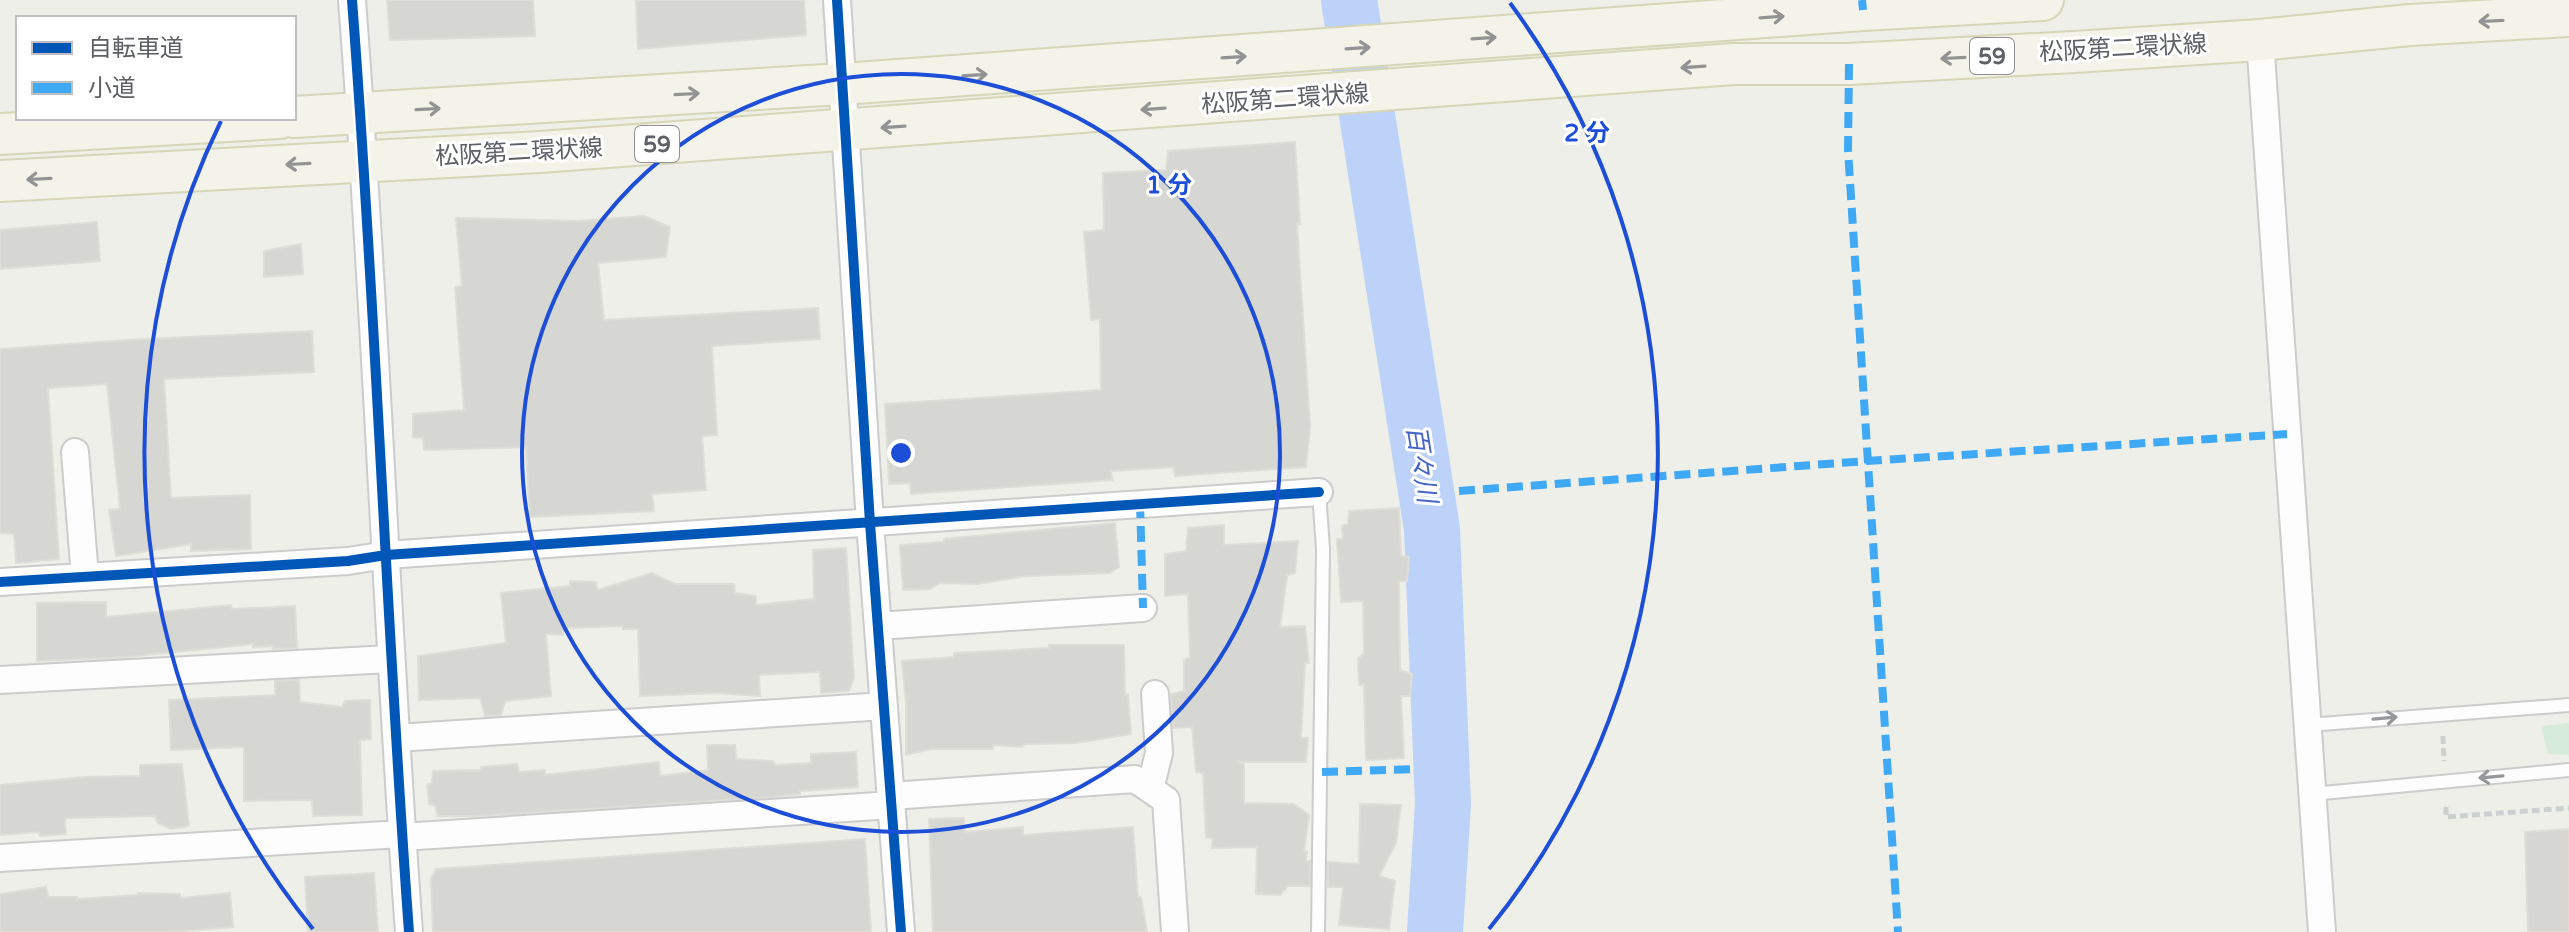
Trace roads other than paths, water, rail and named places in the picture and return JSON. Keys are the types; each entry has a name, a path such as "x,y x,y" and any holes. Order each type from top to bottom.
{"main road":[{"name":"松阪第二環状線","path":"296,117 842,84 1863,10 2043,0"},
{"name":"松阪第二環状線","path":"0,181 540,152 1734,64 1849,64 2260,40 2410,25 2569,16"},
{"path":"0,134 245,120"}],"street":[{"path":"352,0 409,932"},
{"path":"837,0 870,523 901,932"},
{"path":"2260,40 2322,932"},
{"path":"75,452 85,577"},
{"path":"0,582 348,561 386,555 1319,492"},
{"path":"878,626 1143,608"},
{"path":"0,680 390,659"},
{"path":"1150,789 1159,753 1155,694"},
{"path":"397,738 884,706"},
{"path":"0,858 402,835 892,801 1135,779 1166,800 1175,932"}],"lane":[{"path":"1318,932 1323,565 1319,492"},
{"path":"2308,725 2569,705"},
{"path":"2312,794 2569,770"}],"waterway":[{"name":"百々川","path":"1349,0 1432,529 1443,804 1435,932"}]}
